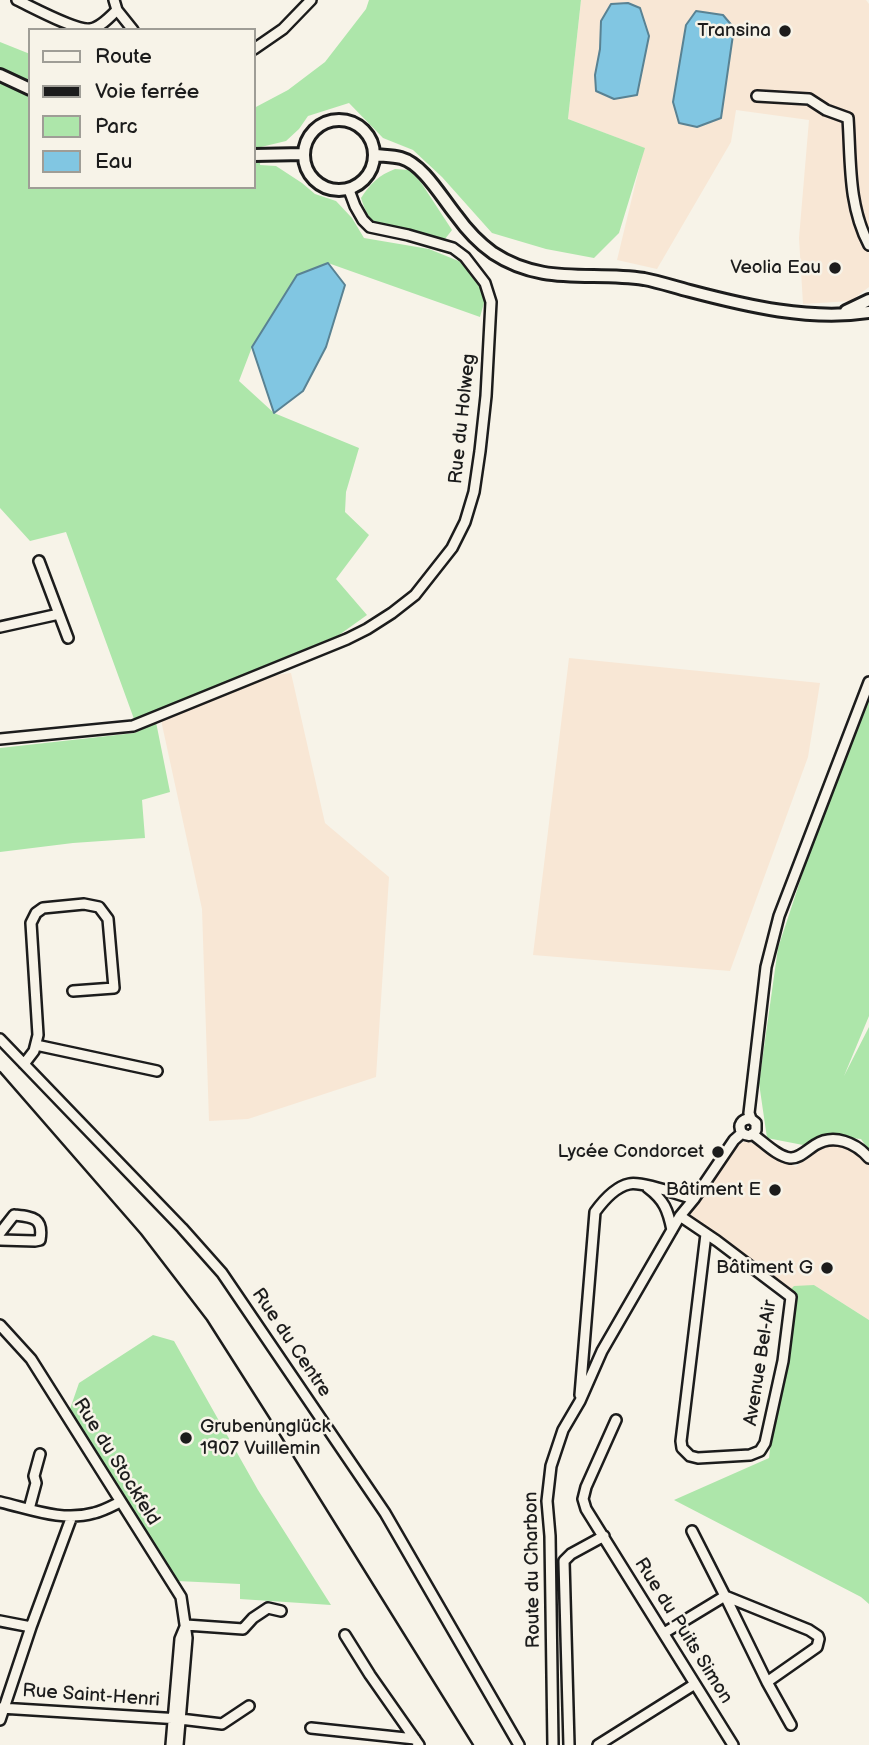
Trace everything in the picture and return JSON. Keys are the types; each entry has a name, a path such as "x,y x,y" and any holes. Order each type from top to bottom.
{"main road":[{"path":"0,75 28,88"},
{"path":"337,120 355,123 363,129 369,136 375,155 374,164 360,184 349,190 337,191 316,182 307,170 303,155 310,134 318,127 337,120"},
{"path":"256,155 303,155"},
{"path":"375,155 402,158 414,165 481,243 494,253 533,271 557,275 650,280 772,310 840,314 869,312"},
{"path":"840,314 869,300"}],"street":[{"path":"17,0 78,28"},
{"path":"114,0 117,10 131,28"},
{"path":"256,48 283,29 311,0"},
{"path":"94,28 117,10"},
{"path":"757,96 810,99 826,110 848,118 856,214 869,245"},
{"name":"Rue du Holweg","path":"0,739 133,726 347,639 392,613 415,595 452,548 466,522 474,492 486,396 491,302 485,282 465,257 453,247 370,226 363,220 349,190"},
{"path":"39,561 68,638"},
{"path":"0,627 59,614"},
{"name":"Route du Charbon","path":"553,1745 551,1536 547,1501 548,1481 559,1438 603,1352 680,1216 734,1140 747,1134 740,1128 745,1119 751,1119 766,967 779,916 869,682"},
{"path":"24,1064 36,1045 38,1026 31,923 36,913 43,908 89,904 102,910 107,919 114,988 73,991"},
{"name":"Rue du Centre","path":"0,1038 222,1273 385,1513 519,1745"},
{"path":"36,1045 157,1071"},
{"path":"747,1134 789,1158 797,1157 818,1143 844,1140 862,1150 869,1158"},
{"name":"Route du Charbon","path":"580,1401 595,1212 606,1196 629,1184 645,1185 694,1199"},
{"path":"645,1185 662,1200 672,1230"},
{"path":"0,1233 14,1215 37,1219 42,1232 40,1240 35,1241 0,1240"},
{"name":"Avenue Bel-Air","path":"680,1216 748,1263 791,1297 783,1361 765,1443 760,1451 750,1455 698,1458 682,1448 706,1234"},
{"name":"Rue du Stockfeld","path":"0,1325 31,1359 181,1597 187,1638 176,1719"},
{"path":"584,1348 603,1352"},
{"name":"Rue du Puits Simon","path":"616,1420 586,1487 583,1499 586,1509 733,1745"},
{"path":"29,1509 40,1454"},
{"path":"0,1502 52,1515 72,1516 94,1513 120,1502"},
{"path":"0,1720 2,1708 72,1516"},
{"path":"692,1531 791,1725"},
{"path":"569,1745 564,1561 604,1536"},
{"path":"664,1633 725,1596"},
{"path":"725,1596 809,1630 819,1639 817,1647 767,1682"},
{"path":"186,1625 243,1629 268,1608 281,1611"},
{"path":"0,1621 31,1627"},
{"path":"345,1635 417,1742"},
{"path":"598,1745 695,1684"},
{"name":"Rue Saint-Henri","path":"2,1708 222,1724 249,1706"},
{"path":"171,1745 176,1719"},
{"path":"176,1719 178,1745"},
{"path":"311,1728 417,1742"}],"shaded area":[{"path":"581,0 866,0 869,4 869,287 851,301 803,304 799,238 809,120 736,110 731,142 657,269 617,260 644,148 568,119"},
{"path":"569,658 820,683 808,757 730,971 533,955"},
{"path":"291,673 325,823 389,877 376,1077 248,1119 209,1121 202,909 161,720 268,676"},
{"path":"748,1141 796,1167 801,1161 833,1143 856,1148 869,1165 869,1320 814,1285 789,1291 702,1227 688,1212 735,1145"}],"green space":[{"path":"369,0 581,0 568,119 645,148 619,233 594,258 546,249 492,233 442,177 413,150 383,138 349,103 308,116 286,141 261,147 260,165 276,166 315,194 336,201 352,218 364,238 429,249 461,262 486,296 480,317 328,263 297,275 252,347 239,381 274,413 359,448 346,492 345,512 369,535 336,579 367,615 339,635 134,719 66,532 30,541 0,508 0,42 28,53 28,189 256,189 256,107 288,90 325,62 366,9"},
{"path":"395,169 409,170 420,181 452,230 445,239 382,227 371,219 361,198 375,180"},
{"path":"869,692 869,1016 844,1076 869,1027 869,1150 861,1139 830,1136 803,1145 767,1138 759,1083 778,948 807,860"},
{"path":"156,722 170,792 142,800 145,838 0,852 0,748 135,733"},
{"path":"814,1285 869,1320 869,1604 861,1597 674,1500 769,1458 789,1291 794,1286"},
{"path":"153,1335 174,1341 258,1490 331,1605 240,1599 240,1584 177,1581 70,1409 79,1383"}],"water":[{"path":"628,3 640,8 649,36 637,95 614,99 596,91 595,75 601,21 611,4"},
{"path":"696,11 723,15 734,28 721,118 697,127 679,123 673,102 686,25"},
{"path":"328,263 345,285 326,347 303,391 274,413 252,347 297,275"}],"railway":[{"path":"0,1072 141,1234 207,1320 473,1745"}],"place":[{"name":"Transina","path":"785,31"},
{"name":"Veolia Eau","path":"835,268"},
{"name":"Lycée Condorcet","path":"718,1152"},
{"name":"Bâtiment E","path":"775,1190"},
{"name":"Bâtiment G","path":"827,1268"},
{"name":"Grubenunglück 1907 Vuillemin","path":"186,1438"}]}
